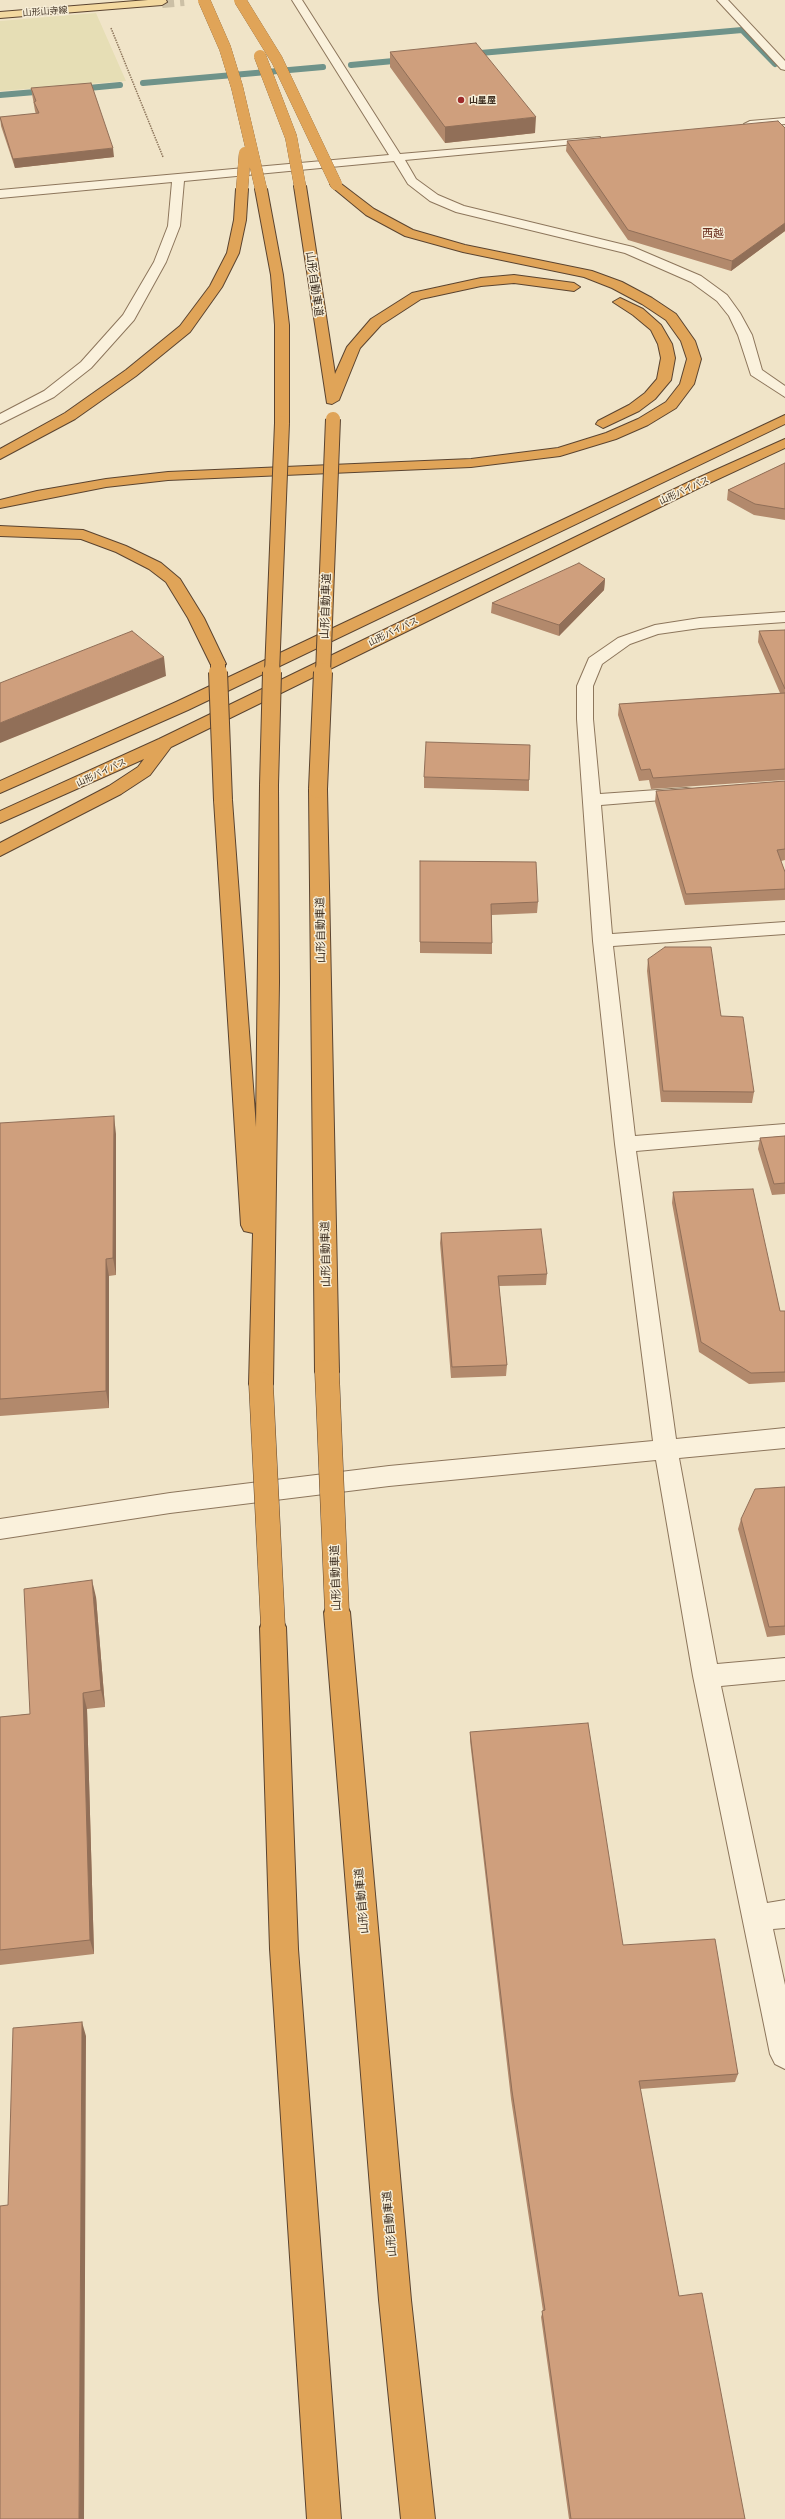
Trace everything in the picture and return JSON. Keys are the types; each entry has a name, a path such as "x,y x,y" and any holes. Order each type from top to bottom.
{"highway":[{"path":"204,0 225,48 237,87 247,136 261,189 277,275 282,325 282,423 274,593 269,785 269,990 261,1384"},
{"name":"山形自動車道","path":"235,0 274,89 291,137 300,186 332,396 333,419 318,789 327,1372 337,1612 395,2300 418,2519"},
{"path":"0,504 37,495 98,484 168,476 471,463 560,452 611,436 642,422 671,405 687,384 694,359 688,341 671,317 647,300 617,285 586,274 463,248 409,233 370,212 336,184 277,60 240,0"},
{"path":"0,455 70,416 131,373 185,329 216,287 233,253 240,220 247,136"},
{"path":"332,396 354,347 376,322 398,306 417,296 480,282 514,279 544,282 596,292 638,312 656,328 665,344 668,358 664,380 650,396 614,420 569,435"},
{"name":"山形バイパス","path":"0,788 182,706 785,419"},
{"path":"0,492 88,476 200,464 447,454 500,449 554,438"},
{"name":"山形バイパス","path":"0,818 165,743 689,488 785,443"},
{"path":"0,531 83,535 155,566 172,579 196,618 218,664 223,800 238,1011 261,1384 274,1628 284,1949 324,2519"},
{"path":"0,781 115,735"},
{"path":"0,850 115,790 144,770 165,743"}],"main road":[{"name":"山形山寺線","path":"0,15 162,2"}],"street":[{"path":"297,0 412,181 434,198 460,209 629,250 663,263 696,279 722,298 735,316 745,334 756,372 785,393"},
{"path":"722,0 785,67"},
{"path":"738,125 785,121"},
{"path":"0,194 604,138"},
{"path":"0,420 49,394 86,365 129,317 160,262 174,226 174,178"},
{"path":"785,616 700,623 655,630 624,641 596,661 585,686 584,719 603,941 625,1144 666,1451 706,1676 785,2054"},
{"path":"592,800 700,792"},
{"path":"603,941 785,928"},
{"path":"625,1144 785,1131"},
{"path":"0,1529 170,1503 381,1477 666,1451 785,1438"},
{"path":"706,1676 785,1669"},
{"path":"756,1918 785,1914"}],"path":[{"path":"102,7 174,178"}],"shaded area":[{"path":"96,13 126,81 0,91 0,21"}],"building":[{"name":"山星屋","path":"476,43 536,117 445,127 390,52"},
{"path":"91,83 113,148 13,159 0,117 39,113 34,102 36,101 31,88"},
{"path":"778,121 785,128 785,223 732,261 628,230 567,141"},
{"path":"785,463 785,509 755,504 728,490"},
{"path":"579,563 605,579 559,625 492,603"},
{"path":"785,630 785,689 759,631"},
{"path":"132,631 164,657 0,723 0,683"},
{"path":"785,693 785,769 653,778 650,769 641,770 619,704"},
{"path":"426,742 530,745 529,780 424,777"},
{"path":"785,781 785,849 777,850 785,872 785,889 686,894 656,791"},
{"path":"420,861 536,862 538,902 491,904 492,943 420,942"},
{"path":"665,947 711,947 721,1016 743,1017 754,1092 663,1091 648,959"},
{"path":"114,1116 113,1258 106,1259 106,1391 0,1399 0,1123"},
{"path":"785,1136 785,1183 774,1184 760,1138"},
{"path":"753,1189 780,1311 785,1311 785,1372 751,1373 701,1342 673,1192"},
{"path":"541,1229 547,1274 498,1276 507,1365 452,1367 441,1233"},
{"path":"785,1487 785,1626 769,1627 741,1519 755,1489"},
{"path":"92,1580 101,1690 83,1693 90,1940 0,1950 0,1717 30,1714 24,1589"},
{"path":"588,1723 623,1945 715,1939 738,2074 639,2081 679,2296 702,2293 745,2519 571,2519 542,2311 545,2310 512,2091 470,1732"},
{"path":"82,2022 79,2519 0,2519 0,2206 8,2205 13,2028"}],"waterway":[{"path":"469,54 742,30 775,64"},
{"path":"351,65 404,60"},
{"path":"143,83 323,67"},
{"path":"78,89 120,85"},
{"path":"0,95 47,91"}],"tunnel":[{"path":"162,2 184,0"}],"place":[{"name":"山星屋","path":"461,100"}],"district":[{"name":"西越","path":"713,233"}]}
